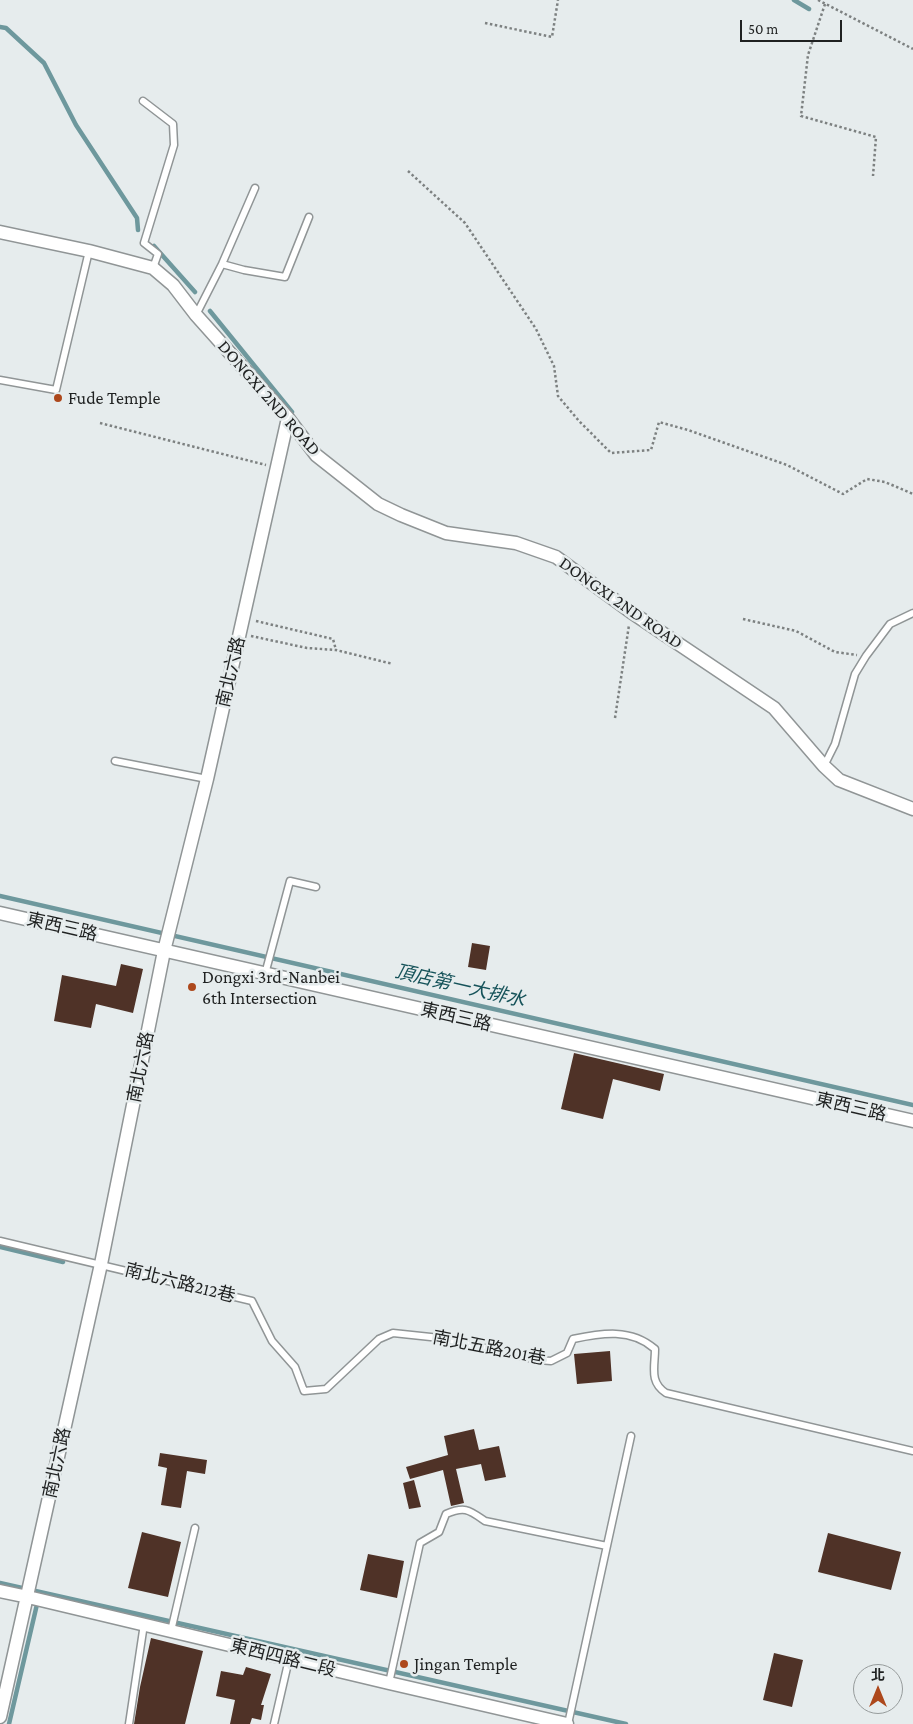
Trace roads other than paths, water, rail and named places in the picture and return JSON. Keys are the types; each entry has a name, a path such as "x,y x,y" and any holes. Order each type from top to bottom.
{"street":[{"name":"DONGXI 2ND ROAD","path":"0,232 89,251 153,268 173,285 196,315 288,418 316,455 378,504 446,533 516,543 556,557 631,612 774,708 824,766 839,780 913,809"},
{"name":"南北六路","path":"0,1717 102,1264 164,951 207,780 288,418"},
{"name":"東西三路","path":"0,913 913,1121"},
{"name":"東西四路二段","path":"0,1591 567,1724"}],"lane":[{"path":"143,101 173,124 174,145 144,243 158,254 153,268"},
{"path":"196,315 222,264 255,188"},
{"path":"222,264 285,278 309,217"},
{"path":"0,380 56,390 89,251"},
{"path":"824,766 835,744 855,674 890,624 913,613"},
{"path":"115,761 207,780"},
{"path":"265,974 290,881 316,887"},
{"path":"0,1241 102,1264"},
{"name":"南北六路212巷","path":"102,1264 252,1301 272,1341 294,1367 304,1391 326,1389"},
{"name":"南北五路201巷","path":"326,1389 373,1344 392,1333 410,1333 440,1338 538,1360 552,1361 567,1352 573,1339 602,1333 626,1335 645,1340 656,1349 653,1376 659,1388 666,1392 913,1450"},
{"path":"567,1724 631,1436"},
{"path":"389,1683 420,1543 438,1532 446,1514 457,1510 468,1510 485,1521 607,1546"},
{"path":"171,1631 195,1528"},
{"path":"129,1724 144,1624"},
{"path":"274,1724 289,1659"}],"waterway":[{"path":"794,0 809,9"},
{"path":"0,27 6,28 44,63 76,125 137,218 138,230"},
{"path":"154,246 195,292"},
{"path":"210,311 292,412"},
{"name":"頂店第一大排水","path":"0,896 913,1105"},
{"path":"0,1247 63,1262"},
{"path":"0,1583 626,1724"},
{"path":"9,1724 38,1600"}],"place":[{"name":"Fude Temple","path":"58,398"},
{"name":"Dongxi 3rd-Nanbei 6th Intersection","path":"192,987"},
{"name":"Jingan Temple","path":"404,1664"}]}
